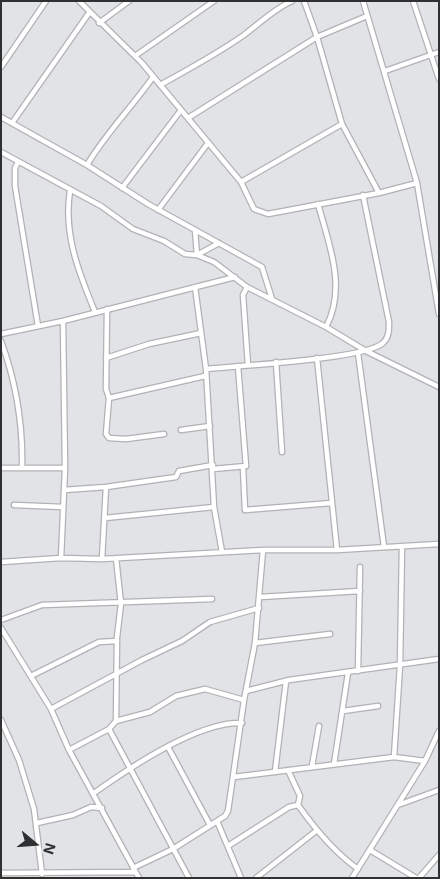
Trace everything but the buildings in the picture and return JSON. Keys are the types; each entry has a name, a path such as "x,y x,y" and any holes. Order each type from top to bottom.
{"street":[{"path":"1,67 46,1"},
{"path":"79,1 99,23 135,56 160,85 241,182 254,209 260,213 268,214 379,193 417,183"},
{"path":"99,23 129,1"},
{"path":"135,56 214,1"},
{"path":"160,85 200,63 244,34 271,13 292,1"},
{"path":"304,1 317,37 342,124 379,193"},
{"path":"363,1 417,183 439,314"},
{"path":"413,1 429,56 439,79"},
{"path":"12,123 89,13"},
{"path":"188,118 317,37 367,16"},
{"path":"385,71 439,52"},
{"path":"87,165 119,118 134,103 153,77"},
{"path":"122,188 181,110"},
{"path":"1,117 87,165 158,210 262,268 272,298"},
{"path":"241,182 342,124"},
{"path":"158,210 208,143"},
{"path":"1,152 70,191 101,206 133,230 164,241 185,254 197,255 214,262 247,286 326,327 366,351 439,387"},
{"path":"18,162 15,168 15,186 38,326"},
{"path":"70,191 67,209 70,241 95,312"},
{"path":"206,369 358,353 382,344 389,334 389,322 364,195"},
{"path":"318,204 331,252 337,288 334,312 326,327"},
{"path":"195,230 197,255"},
{"path":"197,255 219,244"},
{"path":"433,275 439,274"},
{"path":"1,334 63,321 235,276"},
{"path":"247,286 244,295 248,365"},
{"path":"195,287 206,369 214,507 222,552"},
{"path":"107,309 106,389 109,398 106,434 109,438 126,439 164,434"},
{"path":"61,558 65,468 63,321"},
{"path":"106,358 149,344 201,333"},
{"path":"1,341 16,386 22,444 22,467"},
{"path":"358,353 384,547"},
{"path":"318,358 337,550"},
{"path":"276,362 282,452"},
{"path":"238,366 246,466 243,468 245,510 331,503"},
{"path":"109,398 206,376"},
{"path":"181,430 210,426"},
{"path":"64,490 106,487 176,477 179,471 213,467 243,468"},
{"path":"1,468 65,468"},
{"path":"102,559 106,487"},
{"path":"14,505 63,506"},
{"path":"104,518 214,507"},
{"path":"1,562 61,558 102,559 263,550 337,550 439,544"},
{"path":"394,757 400,666 402,546"},
{"path":"1,873 42,874 134,870 174,849 225,816 228,811 234,777 244,700 255,643 263,550"},
{"path":"116,558 121,604 117,641 116,721"},
{"path":"358,672 360,567"},
{"path":"260,597 360,591"},
{"path":"1,620 42,605 121,604 212,599"},
{"path":"51,709 182,641 210,622 259,608"},
{"path":"1,628 51,709 69,750 139,878"},
{"path":"255,643 330,634"},
{"path":"31,676 95,643 117,641"},
{"path":"246,691 286,681 439,660"},
{"path":"334,764 348,673"},
{"path":"275,772 286,681"},
{"path":"69,750 109,729 116,721 150,712 176,696 205,689 244,700"},
{"path":"343,711 378,706"},
{"path":"1,720 19,760 37,823 42,874"},
{"path":"94,793 130,768 168,747 218,724 242,723"},
{"path":"312,766 319,726"},
{"path":"109,729 189,878"},
{"path":"352,878 425,761 439,731"},
{"path":"168,747 210,825"},
{"path":"234,777 394,757 425,761"},
{"path":"288,770 300,796 298,805 316,831 344,860 358,869"},
{"path":"398,805 439,790"},
{"path":"228,846 289,807 298,805"},
{"path":"37,823 73,815 90,807 102,808"},
{"path":"217,821 241,878"},
{"path":"256,878 316,831"},
{"path":"370,850 417,878 439,855"}]}
